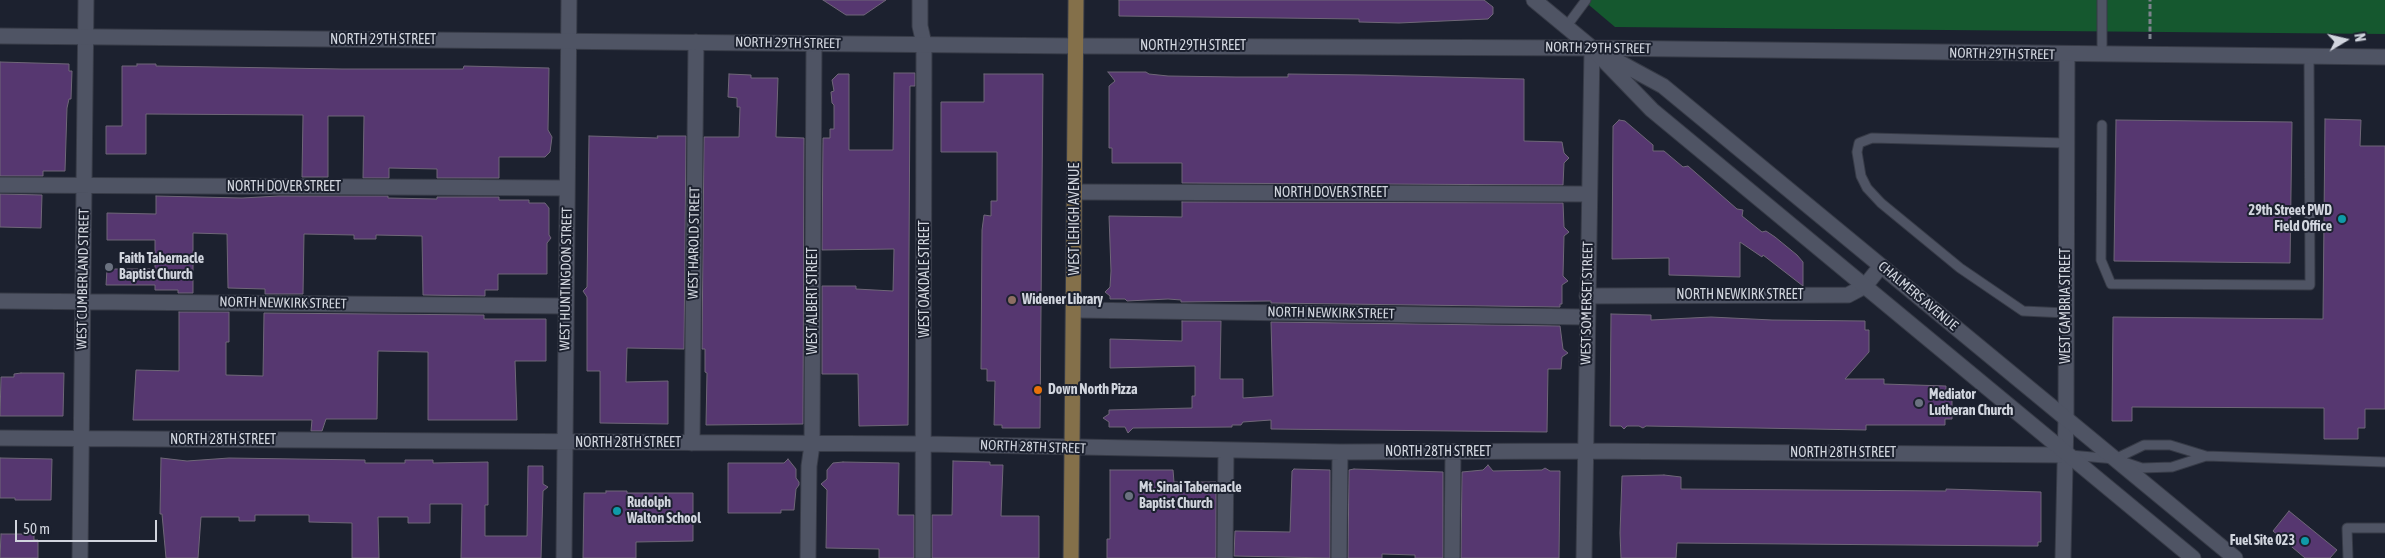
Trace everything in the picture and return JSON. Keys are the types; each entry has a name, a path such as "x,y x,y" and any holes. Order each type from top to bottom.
{"main road":[{"name":"WEST LEHIGH AVENUE","path":"1071,558 1075,310 1076,0"}],"street":[{"name":"WEST CUMBERLAND STREET","path":"80,558 86,0"},
{"name":"WEST HUNTINGDON STREET","path":"564,558 569,0"},
{"name":"WEST OAKDALE STREET","path":"920,0 920,26 924,44 925,444 923,558"},
{"name":"CHALMERS AVENUE","path":"1534,0 1592,48 1652,110 2192,558"},
{"name":"NORTH 29TH STREET","path":"0,36 1076,46 1592,48 2385,58"},
{"name":"WEST HAROLD STREET","path":"692,442 696,42"},
{"name":"WEST ALBERT STREET","path":"808,558 809,466 812,445 814,44"},
{"name":"CHALMERS AVENUE","path":"1592,48 1663,86 2235,558"},
{"name":"WEST SOMERSET STREET","path":"1584,558 1586,317 1592,48"},
{"name":"WEST CAMBRIA STREET","path":"2063,558 2066,455 2067,54"},
{"name":"NORTH DOVER STREET","path":"0,185 567,188"},
{"name":"NORTH DOVER STREET","path":"1074,192 1588,194"},
{"name":"NORTH NEWKIRK STREET","path":"1587,296 1848,295 1865,286 1881,266"},
{"name":"NORTH NEWKIRK STREET","path":"0,301 566,306"},
{"name":"NORTH NEWKIRK STREET","path":"1075,310 1586,317"},
{"name":"NORTH 28TH STREET","path":"0,438 692,442 812,445 925,444 1073,449 1340,452 1586,451 2066,455"},
{"path":"1225,558 1226,450"},
{"path":"1339,558 1340,452"},
{"path":"1452,558 1453,452"}],"lane":[{"path":"1566,27 1586,0"},
{"path":"2102,0 2102,55"},
{"path":"2102,125 2101,260 2112,284 2310,285 2308,57"},
{"path":"2066,142 1872,138 1859,143 1857,152 1861,176 1867,188 1881,203 1960,268 2023,311 2066,313"},
{"path":"2115,459 2144,446 2170,445 2206,456 2385,462"},
{"path":"2066,455 2115,459 2142,468 2172,467 2206,456"},
{"path":"2348,558 2347,528 2385,528"}],"path":[{"path":"2150,0 2150,55"}],"green space":[{"path":"1583,0 2385,0 2385,34 1615,27"}],"building":[{"path":"823,0 886,0 864,15 846,15"},
{"path":"1119,0 1484,0 1493,7 1493,14 1488,19 1399,23 1359,22 1359,19 1119,16"},
{"path":"0,62 69,64 69,71 72,71 71,99 69,99 67,108 65,171 43,171 43,176 0,176"},
{"path":"137,64 156,64 156,66 342,69 463,69 464,66 549,68 548,130 552,137 550,152 545,157 499,157 499,178 437,178 437,169 389,168 389,178 363,178 364,116 328,116 328,177 302,177 303,115 146,114 146,154 106,154 106,126 122,126 122,66 137,66"},
{"path":"1108,72 1146,72 1168,76 1288,77 1288,74 1524,79 1524,141 1562,142 1564,153 1569,158 1564,163 1563,185 1182,183 1182,163 1112,163 1112,148 1109,148 1109,86 1115,81"},
{"path":"894,73 915,73 915,86 910,86 908,425 859,426 858,374 822,374 822,286 856,286 856,289 893,291 894,249 822,250 823,138 830,138 830,129 834,129 834,105 831,92 834,91 832,80 838,74 849,74 849,150 893,150"},
{"path":"729,74 751,75 751,78 778,78 776,137 804,138 803,424 706,425 707,373 705,372 705,349 702,349 704,137 739,137 740,107 737,107 737,98 728,97"},
{"path":"984,74 1043,74 1040,428 1002,428 1002,425 994,425 995,381 987,381 987,369 981,369 982,230 984,215 991,216 991,201 997,201 997,152 941,152 941,102 984,102"},
{"name":"29th Street PWD Field Office","path":"2325,119 2361,120 2360,146 2385,146 2385,409 2365,409 2365,428 2358,428 2358,439 2324,439 2324,408 2132,407 2132,421 2112,421 2113,317 2323,319"},
{"path":"1619,120 1625,121 1653,145 1653,151 1664,151 1683,167 1688,166 1737,209 1743,210 1742,216 1762,232 1766,231 1775,237 1797,255 1803,262 1803,286 1763,255 1762,257 1740,242 1740,277 1669,275 1669,258 1612,259 1613,126"},
{"path":"2116,120 2292,122 2290,263 2114,261"},
{"path":"589,136 658,138 657,136 686,136 684,349 627,348 626,382 668,381 668,424 600,423 600,371 587,371 587,297 583,291 587,287"},
{"path":"0,194 42,195 41,228 0,227"},
{"path":"156,196 242,198 388,196 388,198 437,199 437,197 499,197 499,200 529,200 529,203 545,203 549,208 549,235 551,238 547,243 547,274 498,274 498,290 485,290 485,296 423,295 422,236 376,235 376,239 354,239 354,235 304,234 303,294 265,294 265,289 228,288 227,234 193,233 193,293 178,293 178,290 155,290 155,285 106,285 107,269 155,269 155,240 107,240 107,213 156,214"},
{"path":"1182,202 1563,203 1564,227 1569,232 1564,236 1563,276 1568,281 1562,285 1562,304 1560,304 1560,307 1271,303 1271,301 1181,302 1181,300 1168,299 1127,301 1125,299 1110,299 1110,296 1105,292 1110,287 1111,271 1109,216 1182,217"},
{"path":"179,312 229,312 229,342 226,342 226,375 263,376 264,313 484,315 484,319 546,319 546,361 515,361 517,420 428,420 428,352 378,351 377,419 326,419 322,431 311,431 312,420 133,420 136,370 179,371"},
{"path":"1611,314 1651,315 1651,320 1711,317 1865,321 1865,330 1869,330 1869,352 1845,379 1884,379 1884,384 1946,386 1946,392 1952,392 1952,419 1945,419 1945,425 1866,425 1866,430 1646,426 1643,428 1627,426 1624,429 1621,426 1610,426"},
{"path":"1182,321 1221,321 1220,379 1243,379 1243,398 1273,396 1271,322 1560,326 1563,349 1568,353 1562,357 1561,369 1548,369 1547,432 1271,429 1271,420 1243,422 1241,425 1232,425 1232,427 1133,428 1128,433 1125,427 1109,427 1109,422 1103,418 1109,414 1109,410 1192,408 1192,396 1195,396 1195,366 1110,368 1110,339 1182,341"},
{"path":"64,373 63,416 0,416 1,377 14,377 14,374"},
{"path":"0,458 52,459 51,500 0,498"},
{"path":"161,458 187,461 229,458 365,460 365,463 405,463 405,460 433,460 433,463 488,462 488,505 485,505 485,536 527,536 528,466 543,466 543,484 548,487 543,491 541,558 461,558 462,504 430,504 430,523 408,523 408,517 378,517 379,558 352,558 352,523 309,522 309,515 255,515 255,521 239,521 239,517 201,517 198,558 166,558 162,514 160,514"},
{"path":"788,459 796,469 796,478 799,482 796,489 794,510 781,510 781,513 728,513 728,463 784,463"},
{"path":"953,461 990,462 990,465 1003,465 1001,516 1039,516 1039,558 932,558 932,515 952,515"},
{"path":"833,463 899,463 898,515 914,515 914,558 879,558 879,549 826,548 827,490 821,484 827,479 827,470"},
{"path":"1488,465 1493,471 1542,470 1545,468 1550,471 1560,471 1559,558 1461,558 1462,472 1483,470"},
{"path":"1294,469 1330,470 1330,558 1234,556 1235,531 1290,532 1292,471"},
{"path":"1110,470 1173,470 1174,482 1216,482 1216,558 1107,558 1107,539 1110,539"},
{"path":"1349,470 1443,472 1443,558 1415,558 1415,555 1382,554 1382,558 1348,558"},
{"path":"1664,475 1681,477 1681,489 1946,491 1946,489 2041,492 2041,542 2038,542 2038,546 1677,543 1676,558 1621,558 1622,476"},
{"name":"Rudolph Walton School","path":"606,491 627,491 627,493 693,493 693,541 636,542 636,558 583,558 584,493 606,493"},
{"name":"Fuel Site 023","path":"2289,511 2337,550 2330,558 2305,558 2273,531"},
{"path":"1,534 34,534 34,540 38,540 38,558 0,558"}],"place":[{"name":"29th Street PWD Field Office","path":"2342,219"},
{"name":"Faith Tabernacle Baptist Church","path":"109,267"},
{"name":"Widener Library","path":"1012,300"},
{"name":"Down North Pizza","path":"1038,390"},
{"name":"Mediator Lutheran Church","path":"1919,403"},
{"name":"Mt. Sinai Tabernacle Baptist Church","path":"1129,496"},
{"name":"Rudolph Walton School","path":"617,511"},
{"name":"Fuel Site 023","path":"2305,541"}]}
